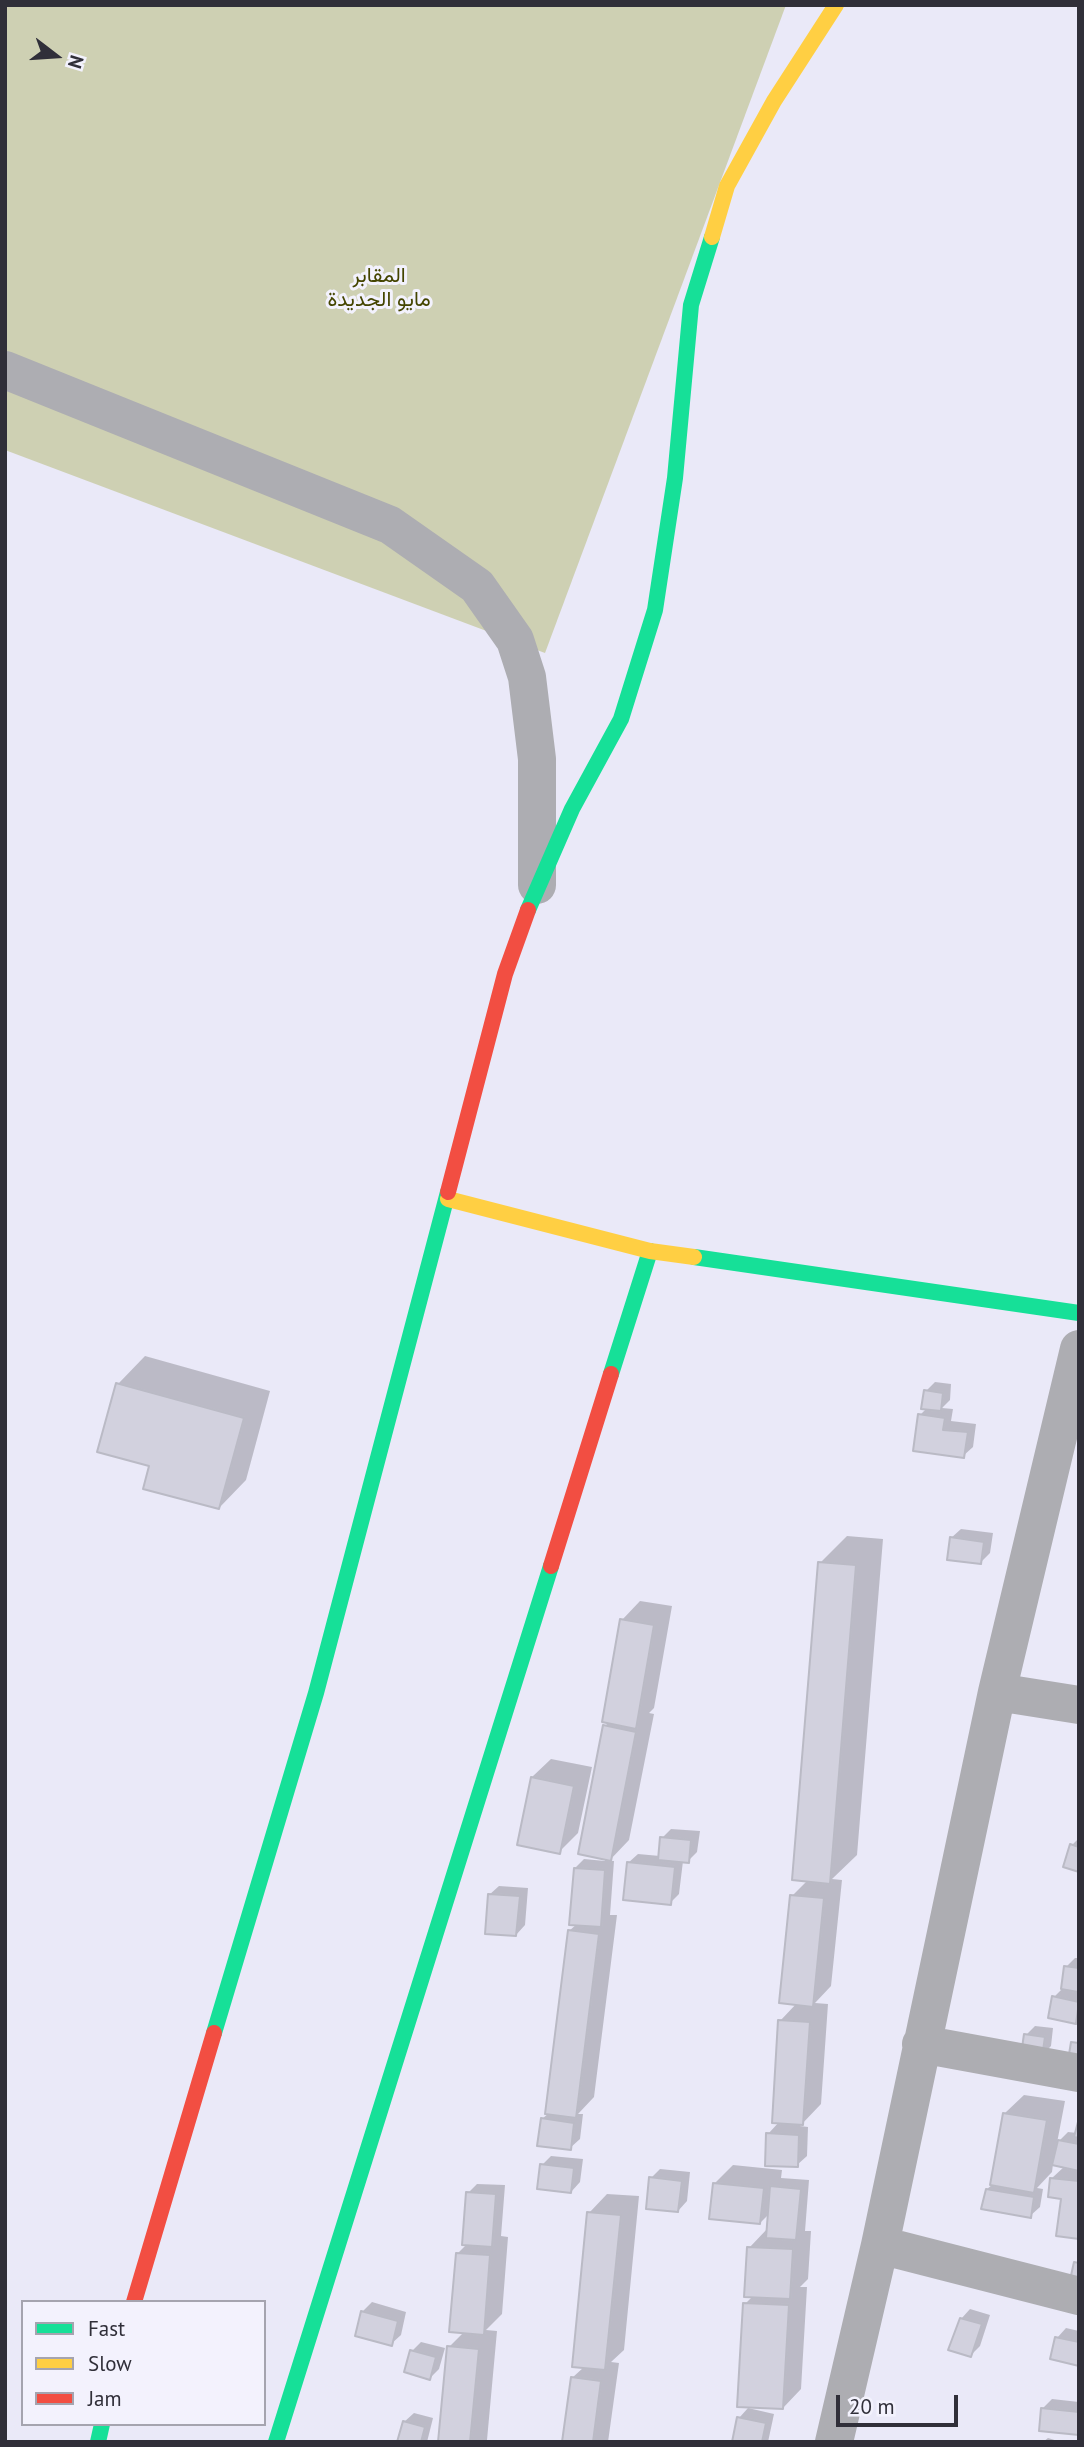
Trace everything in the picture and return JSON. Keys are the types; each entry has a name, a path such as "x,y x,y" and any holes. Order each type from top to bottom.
{"street":[{"path":"135,2300 316,1693 505,974 537,885 572,809 621,719 655,610 675,478 691,305 727,186 774,101 836,5"},
{"path":"5,369 390,525 477,586 515,640 527,677 537,759 537,885"},
{"path":"447,1199 650,1251 1079,1313"},
{"path":"276,2442 650,1251"},
{"path":"834,2442 880,2245 997,1692 1079,1349"},
{"path":"997,1692 1079,1705"},
{"path":"921,2043 1079,2073"},
{"path":"880,2245 1079,2295"}],"green space":[{"name":"المقابر مايو الجديدة","path":"5,5 786,5 545,653 5,450"}],"building":[{"path":"116,1383 244,1418 219,1509 143,1489 149,1466 97,1452"},
{"path":"924,1390 943,1393 941,1411 921,1409"},
{"path":"918,1414 945,1418 943,1430 968,1432 964,1458 913,1451"},
{"path":"950,1537 984,1542 981,1564 947,1560"},
{"path":"818,1562 856,1565 830,1884 792,1880"},
{"path":"620,1619 654,1625 636,1729 602,1722"},
{"path":"603,1725 636,1732 611,1861 578,1854"},
{"path":"531,1777 574,1786 560,1854 517,1845"},
{"path":"660,1837 691,1840 689,1863 658,1860"},
{"path":"1070,1844 1079,1847 1079,1872 1063,1867"},
{"path":"627,1862 675,1867 671,1905 623,1900"},
{"path":"574,1868 605,1870 601,1927 569,1925"},
{"path":"488,1894 520,1896 516,1936 485,1934"},
{"path":"790,1895 824,1898 813,2007 779,2003"},
{"path":"568,1930 599,1934 576,2118 545,2114"},
{"path":"1064,1966 1079,1968 1078,1992 1061,1989"},
{"path":"1052,1996 1079,2002 1076,2024 1048,2018"},
{"path":"778,2020 810,2022 803,2125 772,2123"},
{"path":"1024,2034 1045,2037 1042,2057 1021,2055"},
{"path":"1071,2042 1079,2043 1079,2068 1067,2067"},
{"path":"1003,2113 1047,2120 1034,2193 990,2185"},
{"path":"541,2118 574,2123 571,2150 537,2146"},
{"path":"1079,2118 1079,2138 1074,2137"},
{"path":"766,2133 799,2135 798,2167 765,2166"},
{"path":"1058,2140 1079,2144 1079,2171 1052,2165"},
{"path":"540,2164 574,2168 571,2193 537,2189"},
{"path":"649,2177 682,2181 678,2212 646,2209"},
{"path":"1050,2178 1079,2181 1079,2239 1056,2236 1061,2199 1048,2197"},
{"path":"713,2183 764,2188 760,2224 709,2219"},
{"path":"770,2186 801,2189 796,2240 766,2238"},
{"path":"986,2189 1034,2197 1031,2218 981,2209"},
{"path":"466,2192 496,2194 492,2247 462,2245"},
{"path":"587,2212 621,2215 605,2370 572,2367"},
{"path":"747,2247 793,2249 790,2299 744,2297"},
{"path":"456,2253 490,2255 484,2335 449,2332"},
{"path":"1074,2262 1079,2263 1079,2282 1070,2280"},
{"path":"743,2303 789,2305 783,2409 737,2407"},
{"path":"361,2311 398,2321 392,2346 355,2336"},
{"path":"960,2318 982,2324 971,2357 948,2350"},
{"path":"1055,2337 1079,2342 1079,2366 1050,2359"},
{"path":"447,2346 479,2349 470,2442 438,2442"},
{"path":"410,2350 436,2357 430,2380 404,2372"},
{"path":"571,2377 601,2381 593,2442 562,2442"},
{"path":"1041,2408 1079,2412 1079,2435 1039,2431"},
{"path":"737,2417 766,2423 762,2442 732,2442"},
{"path":"403,2421 425,2427 421,2442 397,2442"}],"traffic: fast":[{"path":"528,910 572,809 621,719 655,610 675,478 691,305 712,237"},
{"path":"214,2033 316,1693 448,1192"},
{"path":"611,1374 650,1251"},
{"path":"694,1257 1079,1313"},
{"path":"276,2442 551,1566"},
{"path":"98,2442 102,2426"}],"traffic: slow":[{"path":"712,237 727,186 774,101 836,5"},
{"path":"448,1199 650,1251 694,1257"}],"traffic: jam":[{"path":"448,1192 505,974 528,910"},
{"path":"551,1566 611,1374"},
{"path":"135,2300 214,2033"}]}
